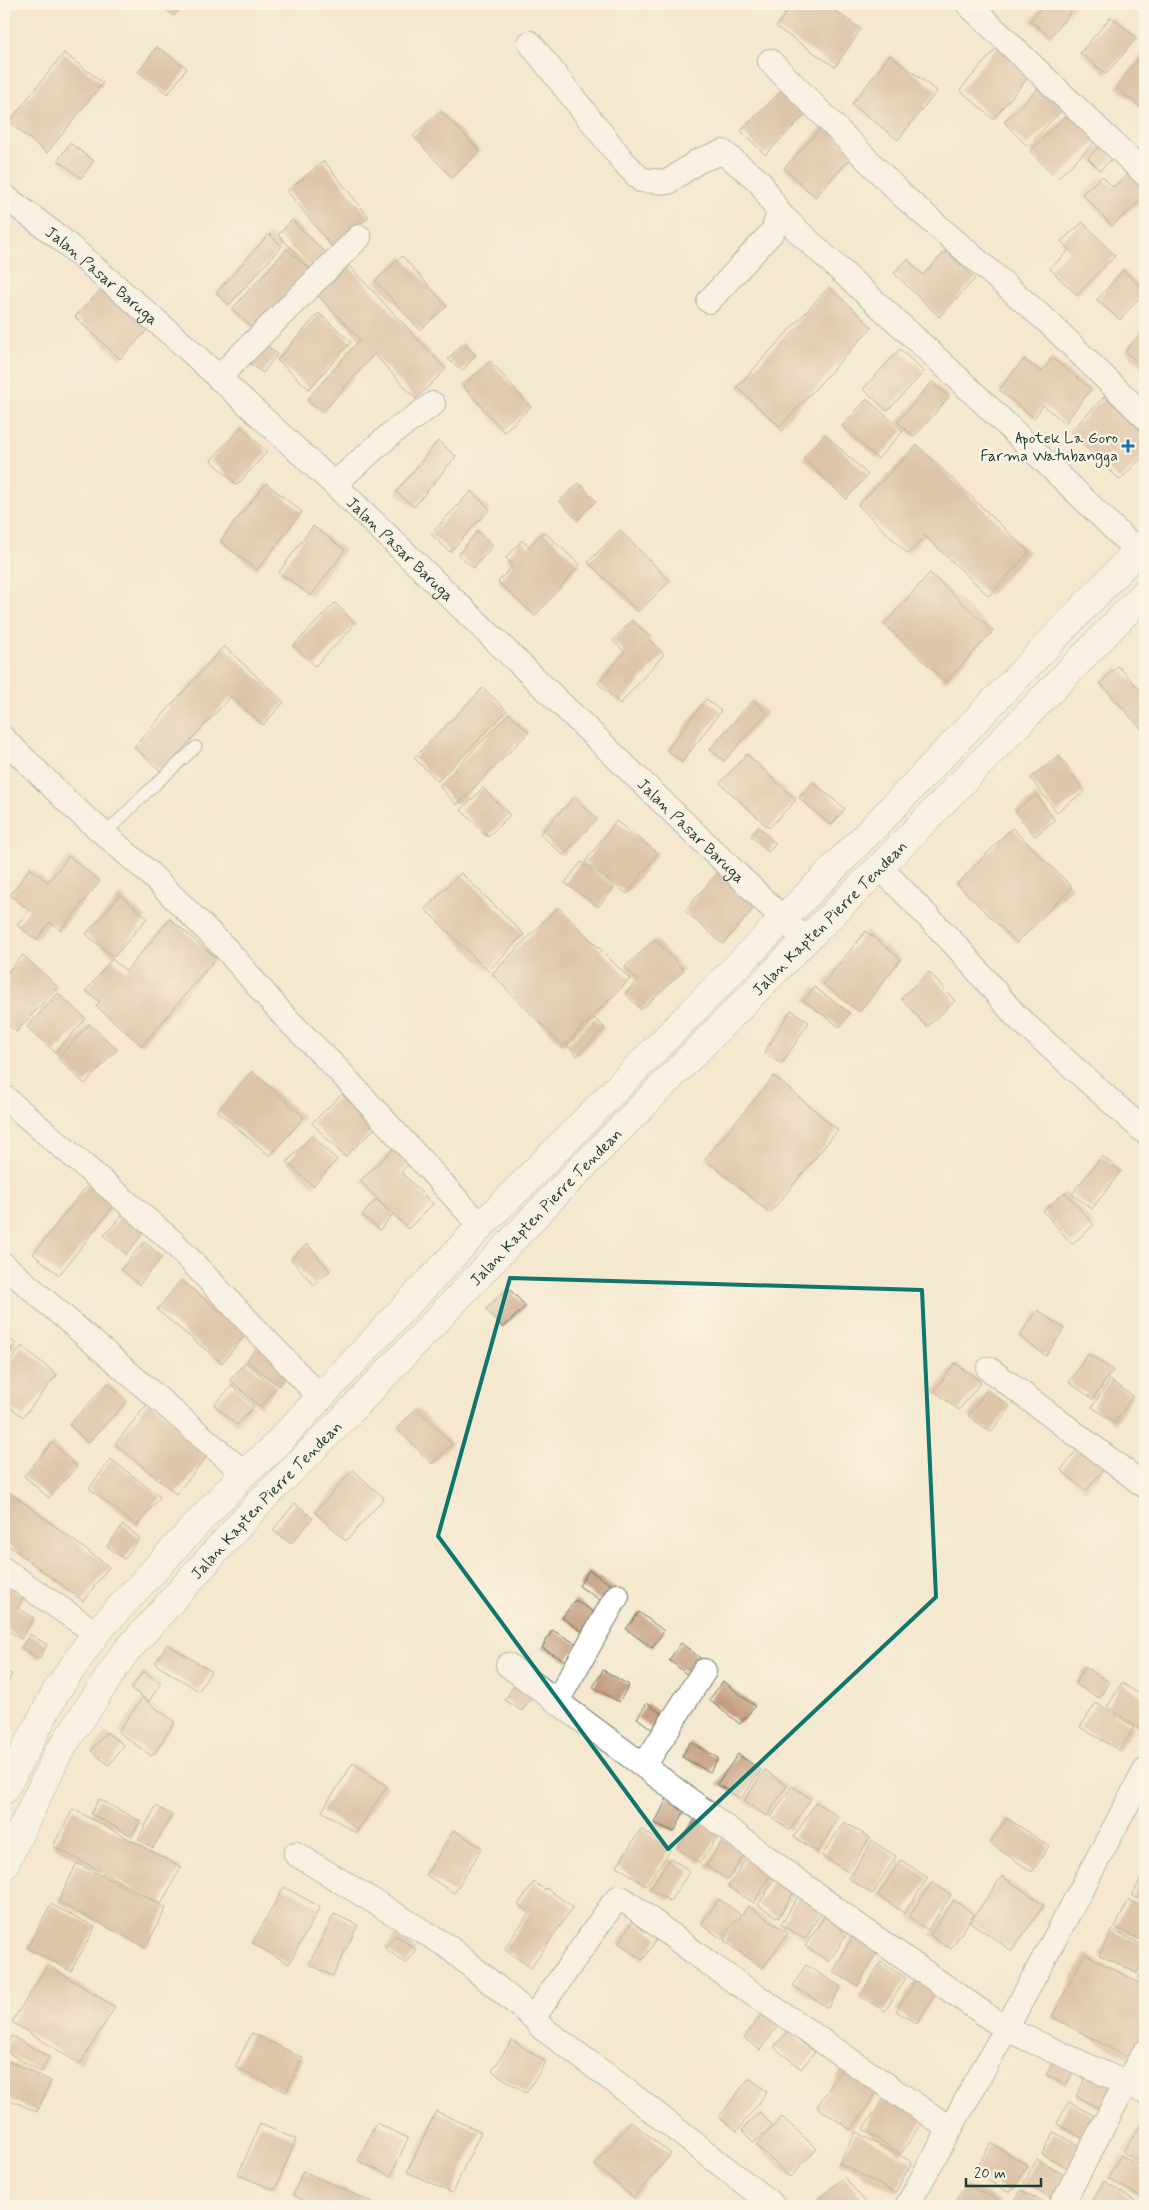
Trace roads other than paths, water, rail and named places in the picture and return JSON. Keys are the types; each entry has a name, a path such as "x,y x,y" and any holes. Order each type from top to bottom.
{"highway":[{"name":"Jalan Kapten Pierre Tendean","path":"5,1781 58,1690 96,1634 244,1473 268,1453 481,1226 877,823 1141,547"},
{"name":"Jalan Kapten Pierre Tendean","path":"4,1866 57,1756 124,1654 258,1504 343,1419 508,1243 880,868 1145,593"}],"street":[{"path":"968,4 1145,174"},
{"path":"530,43 623,161 641,180 668,182 698,161 723,152 760,182 779,213 832,265 866,292 1141,547"},
{"path":"770,61 902,196 1049,323 1145,417"},
{"name":"Jalan Pasar Baruga","path":"4,196 61,239 177,339 334,484 589,733 806,941"},
{"path":"709,301 773,231 779,213"},
{"path":"218,378 359,237"},
{"path":"334,484 392,433 433,404"},
{"path":"4,739 149,873 226,949 283,1015 338,1070 481,1226"},
{"path":"880,868 959,949 1016,1016 1145,1132"},
{"path":"4,1097 172,1241 320,1397"},
{"path":"4,1265 244,1473"},
{"path":"988,1369 1145,1486"},
{"path":"4,1570 96,1634"},
{"path":"557,1701 617,1596"},
{"path":"508,1665 858,1925 1006,2029 1136,2088"},
{"path":"644,1766 704,1671"},
{"path":"907,2206 949,2128 1138,1802 1145,1772"},
{"path":"296,1854 447,1946 535,2019 541,2027 614,2081 774,2206"},
{"path":"535,2019 538,2011 612,1905 618,1898 623,1899 711,1965 949,2128"},
{"path":"1061,2206 1136,2088 1145,2052"}],"lane":[{"path":"105,834 147,792 196,748"}],"place":[{"name":"Apotek La Goro Farma Watubangga","path":"1128,446"}]}
